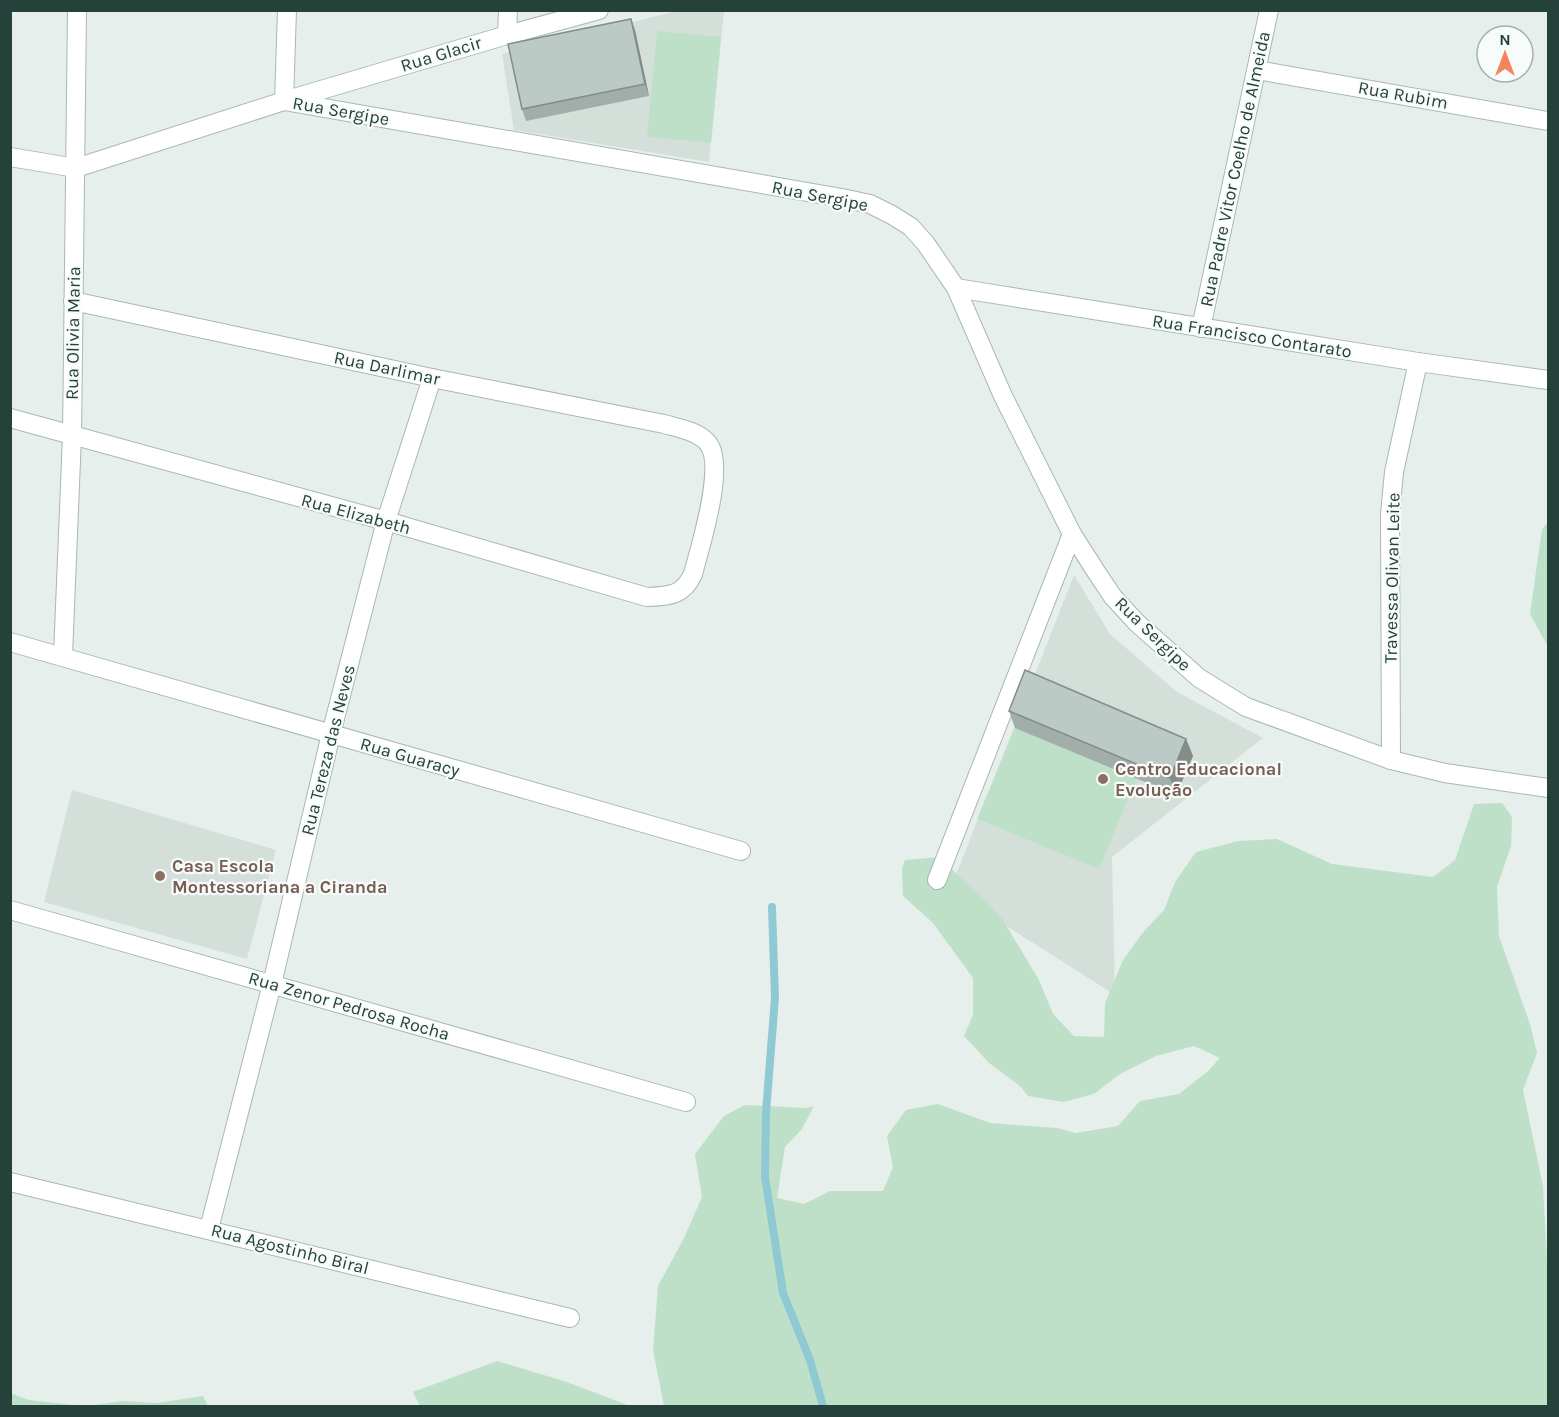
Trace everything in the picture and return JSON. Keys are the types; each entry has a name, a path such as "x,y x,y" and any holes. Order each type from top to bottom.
{"street":[{"name":"Rua Olivia Maria","path":"63,656 72,436 77,10"},
{"path":"284,101 287,10"},
{"path":"507,35 508,10"},
{"name":"Rua Glacir","path":"284,101 599,10"},
{"name":"Rua Padre Vitor Coelho de Almeida","path":"1201,328 1269,10"},
{"name":"Rua Rubim","path":"1257,70 1548,121"},
{"name":"Rua Sergipe","path":"10,157 76,168 284,101 870,204 911,227 926,244 956,288 1003,396 1072,534 1113,597 1137,623 1199,678 1246,707 1391,760 1445,773 1548,788"},
{"name":"Rua Francisco Contarato","path":"956,288 1418,362 1548,380"},
{"name":"Rua Darlimar","path":"73,301 432,378 664,424 701,437 712,449 715,457 715,480 693,574"},
{"name":"Travessa Olivan Leite","path":"1391,760 1390,515 1394,472 1418,362"},
{"name":"Rua Tereza das Neves","path":"209,1229 386,521 432,378"},
{"name":"Rua Elizabeth","path":"10,418 386,521 648,597 666,596 678,592 687,586 693,574"},
{"path":"937,880 1072,534"},
{"name":"Rua Guaracy","path":"10,642 741,851"},
{"name":"Rua Zenor Pedrosa Rocha","path":"10,910 687,1102"},
{"name":"Rua Agostinho Biral","path":"10,1182 570,1318"}],"shaded area":[{"path":"677,11 724,11 709,162 514,130 502,54"},
{"name":"Centro Educacional Evolução","path":"1074,575 1110,634 1177,692 1263,738 1112,857 1115,995 950,890"},
{"name":"Casa Escola Montessoriana a Ciranda","path":"72,790 276,850 247,959 44,902"}],"green space":[{"path":"657,31 721,37 711,143 647,137"},
{"path":"1548,522 1548,647 1530,614 1542,529"},
{"path":"1015,728 1137,778 1099,869 977,819"},
{"path":"1502,803 1512,817 1511,846 1497,887 1499,936 1530,1024 1537,1053 1523,1090 1543,1186 1548,1278 1548,1406 664,1406 653,1350 658,1286 684,1238 702,1197 695,1154 724,1116 745,1105 806,1108 814,1106 802,1129 785,1147 777,1198 804,1204 830,1191 883,1191 893,1167 887,1136 906,1110 938,1104 990,1123 1057,1128 1076,1133 1118,1126 1140,1101 1179,1094 1208,1071 1220,1058 1194,1046 1156,1056 1120,1074 1094,1094 1063,1102 1028,1096 1020,1086 989,1063 964,1036 973,1015 973,978 933,923 903,896 902,868 905,860 939,857 1003,920 1039,980 1053,1014 1074,1036 1104,1037 1105,1003 1123,960 1144,931 1164,910 1175,882 1196,852 1238,841 1277,839 1332,864 1433,877 1455,860 1474,804"},
{"path":"497,1361 567,1382 630,1406 420,1406 413,1392"},
{"path":"10,1393 29,1400 84,1406 11,1406"},
{"path":"203,1396 208,1406 87,1406 123,1401 157,1403"}],"building":[{"path":"631,19 645,84 522,109 508,44"},
{"path":"1025,670 1186,739 1170,778 1009,711"}],"waterway":[{"path":"772,907 775,998 766,1112 765,1177 783,1293 810,1360 823,1406"}],"place":[{"name":"Centro Educacional Evolução","path":"1103,779"},
{"name":"Casa Escola Montessoriana a Ciranda","path":"160,876"}]}
